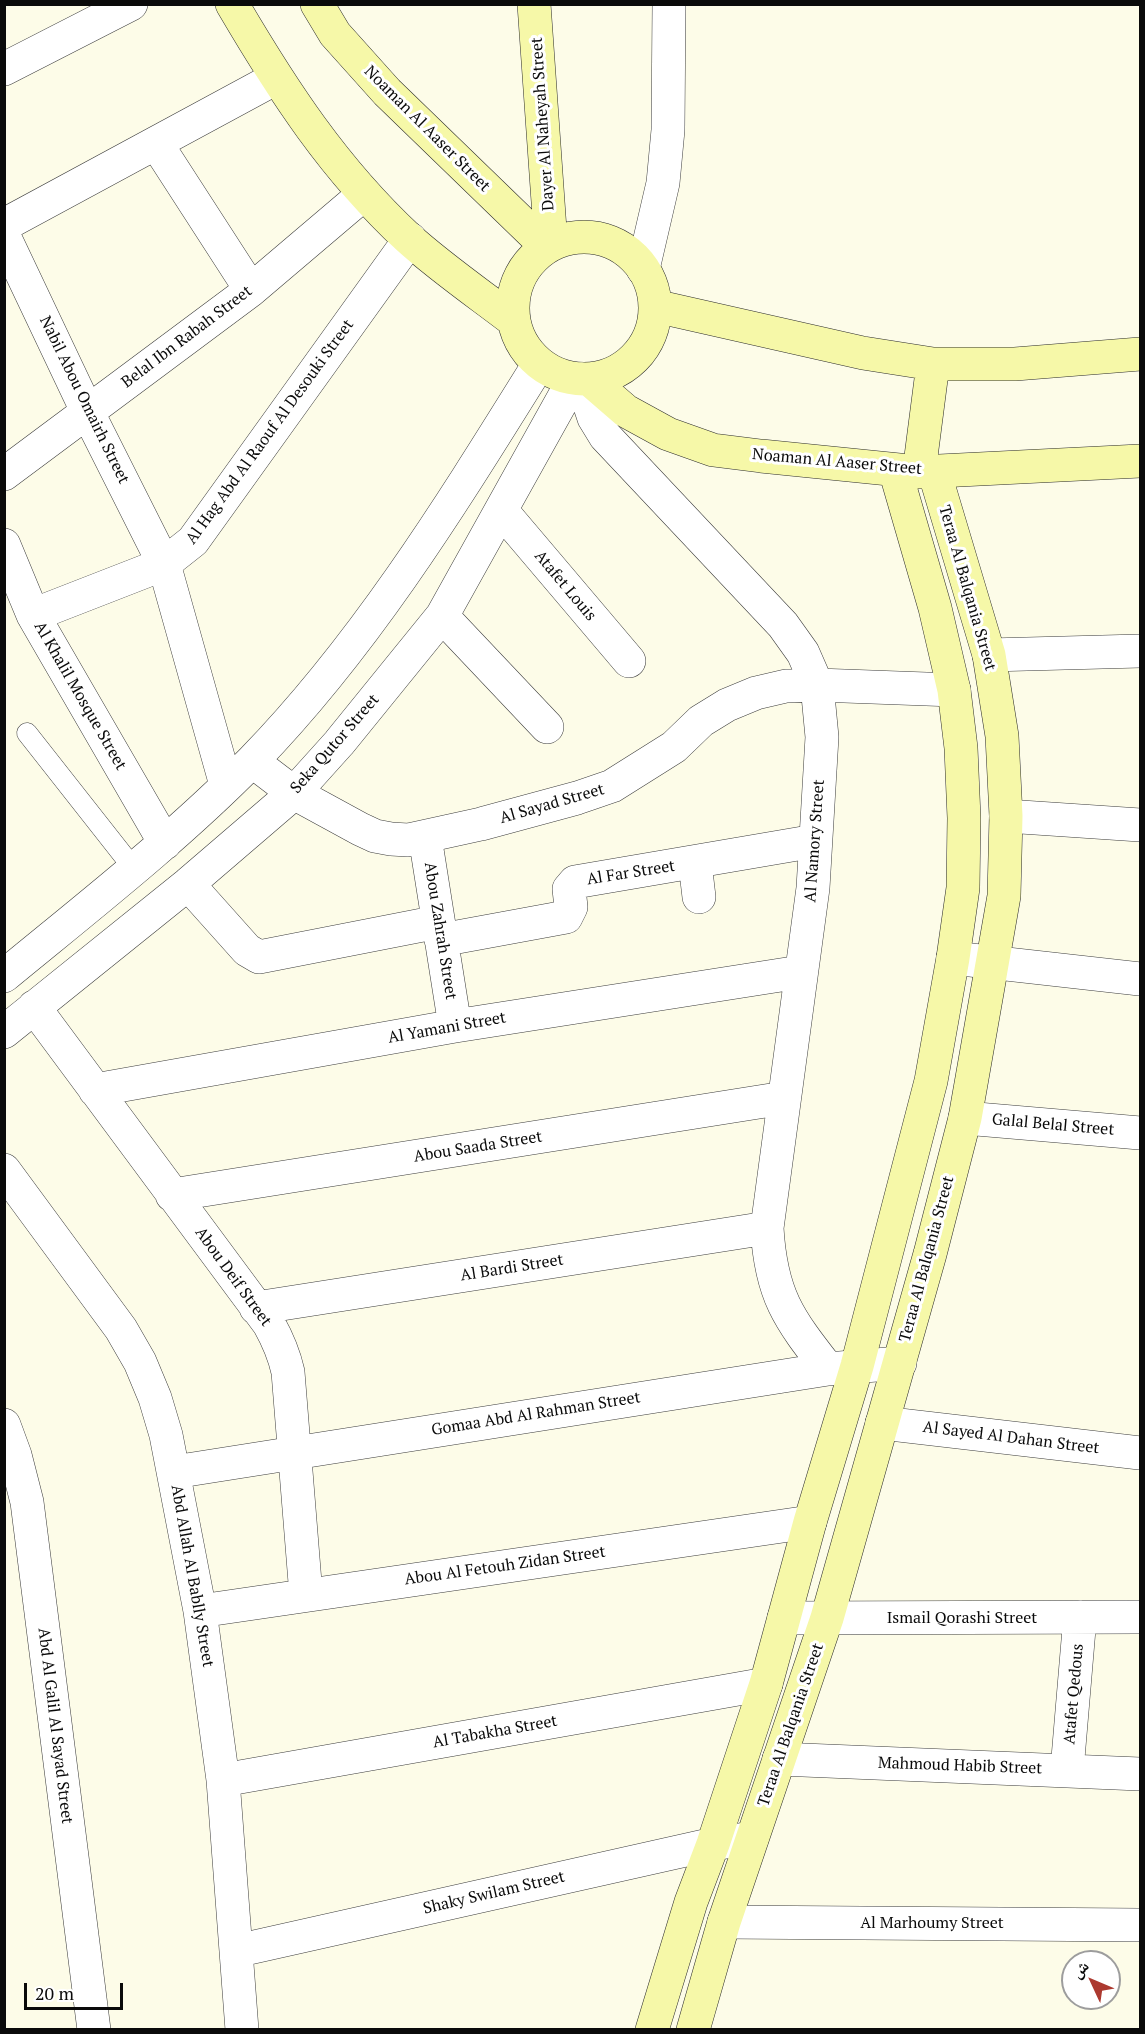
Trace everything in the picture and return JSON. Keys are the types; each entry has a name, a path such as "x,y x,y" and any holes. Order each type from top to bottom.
{"street":[{"path":"4,69 131,4"},
{"path":"232,4 276,78 318,137 364,194 410,239 513,320"},
{"name":"Noaman Al Aaser Street","path":"317,4 335,34 387,92 549,246"},
{"name":"Dayer Al Naheyah Street","path":"534,4 549,246"},
{"path":"643,269 663,183 668,130 669,4"},
{"path":"4,225 276,78"},
{"path":"156,143 250,290"},
{"name":"Belal Ibn Rabah Street","path":"4,474 250,290 364,194"},
{"name":"Nabil Abou Omairh Street","path":"4,236 87,411 164,564 226,785"},
{"path":"576,237 602,239 625,250 643,269 649,280 655,306 653,323 647,341 637,355 623,367 607,375 581,379 556,374 539,364 527,352 518,337 513,320 513,299 519,279 530,261 549,246 576,237"},
{"name":"Al Hag Abd Al Raouf Al Desouki Street","path":"33,615 164,564 193,541 410,239"},
{"path":"655,306 863,353 933,364 1015,364 1140,354"},
{"path":"4,976 165,843 252,761 298,710 351,645 436,528 539,364"},
{"path":"652,2030 691,1902 713,1844 766,1684 810,1522 842,1367 887,1250 931,1081 953,958 963,888 964,818 961,748 954,690 935,608 916,471 933,364"},
{"name":"Noaman Al Aaser Street","path":"581,379 626,411 668,434 714,450 916,471 1140,461"},
{"name":"Seka Qutor Street","path":"4,1032 188,884 294,793 339,743 442,616 501,510 581,379"},
{"name":"Al Namory Street","path":"581,379 594,418 605,436 783,625 803,653 817,685 822,737 813,888 767,1228 769,1258 776,1287 788,1315 842,1367"},
{"name":"Teraa Al Balqania Street","path":"693,2030 724,1922 827,1618 930,1254 965,1118 1004,896 1006,816 1002,736 989,655 916,471"},
{"name":"Atafet Louis","path":"501,510 629,661"},
{"name":"Al Khalil Mosque Street","path":"4,545 33,615 165,843"},
{"path":"442,616 547,727"},
{"path":"989,655 1140,651"},
{"name":"Al Sayad Street","path":"252,761 294,793 375,836 408,840 577,798 612,786 674,747 701,722 727,705 766,690 786,686 817,685 954,690"},
{"path":"1006,816 1140,825"},
{"name":"Abou Zahrah Street","path":"425,837 455,1026"},
{"name":"Al Far Street","path":"188,884 247,950 259,957 440,931 562,918 570,911 569,889 575,882 632,886 695,863 815,841"},
{"path":"695,863 699,897"},
{"path":"953,958 1140,979"},
{"name":"Al Yamani Street","path":"95,1090 455,1026 800,972"},
{"name":"Abou Deif Street","path":"34,1007 269,1324 284,1354 288,1372 306,1595"},
{"name":"Abou Saada Street","path":"172,1195 784,1098"},
{"name":"Galal Belal Street","path":"965,1118 1140,1133"},
{"name":"Abd Allah Al Bablly Street","path":"4,1170 121,1329 140,1362 155,1398 174,1472 200,1611 223,1780 243,2030"},
{"name":"Al Bardi Street","path":"256,1308 767,1228"},
{"path":"887,1250 930,1254"},
{"name":"Gomaa Abd Al Rahman Street","path":"174,1472 842,1367 900,1363"},
{"name":"Al Sayed Al Dahan Street","path":"882,1423 1140,1453"},
{"name":"Abd Al Galil Al Sayad Street","path":"4,1425 15,1455 27,1502 94,2030"},
{"name":"Abou Al Fetouh Zidan Street","path":"200,1611 810,1522"},
{"name":"Atafet Qedous","path":"1067,1770 1080,1617"},
{"name":"Ismail Qorashi Street","path":"784,1618 1140,1617"},
{"name":"Al Tabakha Street","path":"223,1780 766,1684"},
{"name":"Mahmoud Habib Street","path":"779,1759 1140,1774"},
{"name":"Shaky Swilam Street","path":"236,1951 713,1844 752,1838"},
{"name":"Al Marhoumy Street","path":"724,1922 1140,1925"}],"lane":[{"path":"27,733 134,869"}]}
